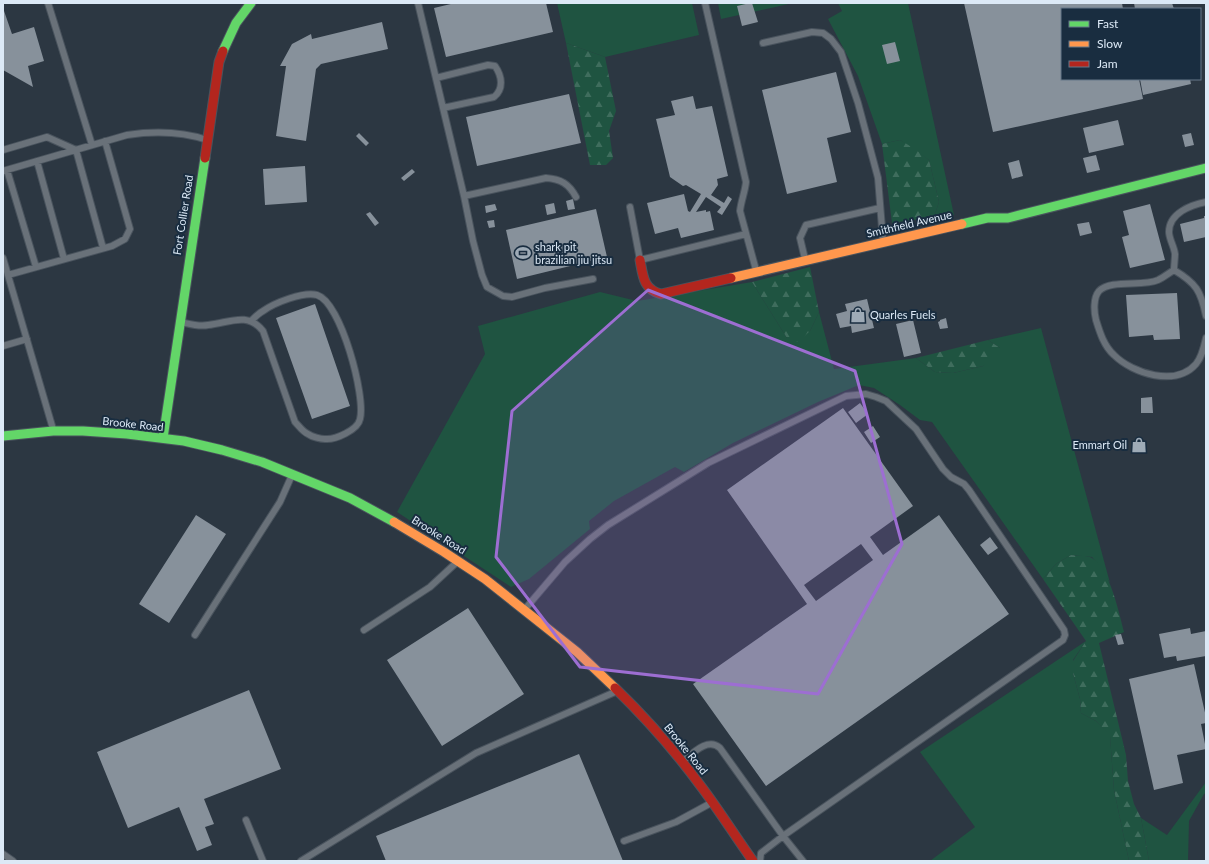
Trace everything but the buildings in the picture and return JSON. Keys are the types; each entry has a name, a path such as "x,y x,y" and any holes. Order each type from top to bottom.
{"street":[{"name":"Fort Collier Road","path":"163,438 179,322 219,62 234,25 251,3"},
{"name":"Smithfield Avenue","path":"640,260 645,284 649,290 661,294 987,218 1008,218 1206,168"},
{"name":"Brooke Road","path":"3,436 53,431 127,434 163,438 222,450 262,462 350,498 398,524 485,579 577,652 635,708 682,762 753,861"}],"lane":[{"path":"48,3 92,145"},
{"path":"418,3 482,275 487,287 503,296 512,298 546,288 593,279"},
{"path":"705,3 746,182 740,211 757,272"},
{"path":"763,44 812,32 823,33 832,39 841,52 858,103 878,178 883,242"},
{"path":"436,78 488,65 495,66 499,72 501,84 499,93 494,97 443,108"},
{"path":"36,267 5,170 127,135 146,132 181,133 207,140"},
{"path":"3,150 47,137 76,150"},
{"path":"8,275 112,246 125,239 130,229 105,141"},
{"path":"76,150 102,248"},
{"path":"37,161 64,259"},
{"path":"464,196 546,178 555,178 564,182 572,189 576,197"},
{"path":"1174,270 1175,254 1169,232 1171,222 1179,213 1194,205 1206,202"},
{"path":"630,207 640,260 746,234"},
{"path":"805,261 800,238 806,225 880,208"},
{"path":"3,258 53,431"},
{"path":"1174,270 1183,275 1194,285 1203,298 1206,316"},
{"path":"1174,270 1158,280 1144,283 1108,286 1101,290 1096,296 1094,314 1102,338 1114,355 1135,370 1164,377 1188,371 1197,363 1204,350 1206,338"},
{"path":"179,322 207,326 244,319 251,320 263,331 295,422 301,429 308,435 326,440 348,433 355,427 360,421 362,408 359,387 351,355 339,319 328,302 318,295 308,294 292,298 262,311 251,320"},
{"path":"3,346 27,339"},
{"path":"524,610 565,562 590,539 608,526 708,463 846,396 866,394 886,401 916,430 943,469 951,477 964,484 970,490 1064,630 1065,635 1060,644 783,836 761,853 760,861"},
{"path":"195,635 280,502 292,474"},
{"path":"364,630 430,587 458,561"},
{"path":"301,861 476,753 617,691"},
{"path":"682,762 700,748 711,744 716,744 803,861"},
{"path":"624,841 676,822 712,802"},
{"path":"246,820 263,861"},
{"path":"3,854 13,861"}],"highlighted area":[{"path":"648,290 855,371 902,544 818,694 580,667 496,557 512,411"}],"green space":[{"path":"557,3 692,3 699,35 605,57 566,43"},
{"path":"718,3 793,3 721,19"},
{"path":"838,3 908,3 954,215 934,217 939,202 929,160 900,140 882,144 858,76 828,19 842,11"},
{"path":"566,43 605,57 616,111 609,131 613,158 606,165 590,165"},
{"path":"900,140 929,160 939,202 934,217 892,223 882,144"},
{"path":"810,267 819,312 810,331 798,342 787,338 752,282"},
{"path":"752,282 787,338 810,331 819,312 834,369 916,358 935,372 953,373 983,366 1000,348 988,340 1041,328 1110,583 1092,557 1071,555 1056,564 1043,579 932,422 920,420 874,388 859,385 818,402 733,443 684,472 675,467 614,501 589,521 590,529 529,579 511,587 397,512 485,354 478,326 600,292 637,301"},
{"path":"988,340 1000,348 1001,355 983,366 953,373 935,372 916,358"},
{"path":"1071,555 1092,558 1104,572 1113,592 1124,632 1099,643 1126,755 1128,781 1134,804 1141,818 1149,861 1129,861 1114,790 1110,736 1096,721 1081,713 1080,699 1073,673 1073,661 1086,641 1043,579 1056,564"},
{"path":"1086,641 1073,660 1073,673 1080,699 1081,713 1096,721 1110,735 1114,790 1129,861 930,861 975,827 920,752"},
{"path":"1206,782 1206,793 1189,821 1188,861 1149,861 1141,818 1167,835"}],"traffic: fast":[{"path":"223,51 236,23 251,3"},
{"path":"163,438 205,158"},
{"path":"962,224 987,218 1008,218 1206,168"},
{"path":"3,436 53,431 83,431 127,434 184,441 262,462 350,498 394,522"}],"traffic: slow":[{"path":"731,278 962,224"},
{"path":"394,522 485,579 577,652 615,688"}],"traffic: jam":[{"path":"205,158 219,62 223,51"},
{"path":"640,260 643,276 647,285 655,292 661,294 731,278"},
{"path":"615,688 638,711 681,760 707,794 753,861"}],"place":[{"name":"shark pit brazilian jiu jitsu","path":"523,253"},
{"name":"Quarles Fuels","path":"858,315"},
{"name":"Emmart Oil","path":"1139,445"}]}
